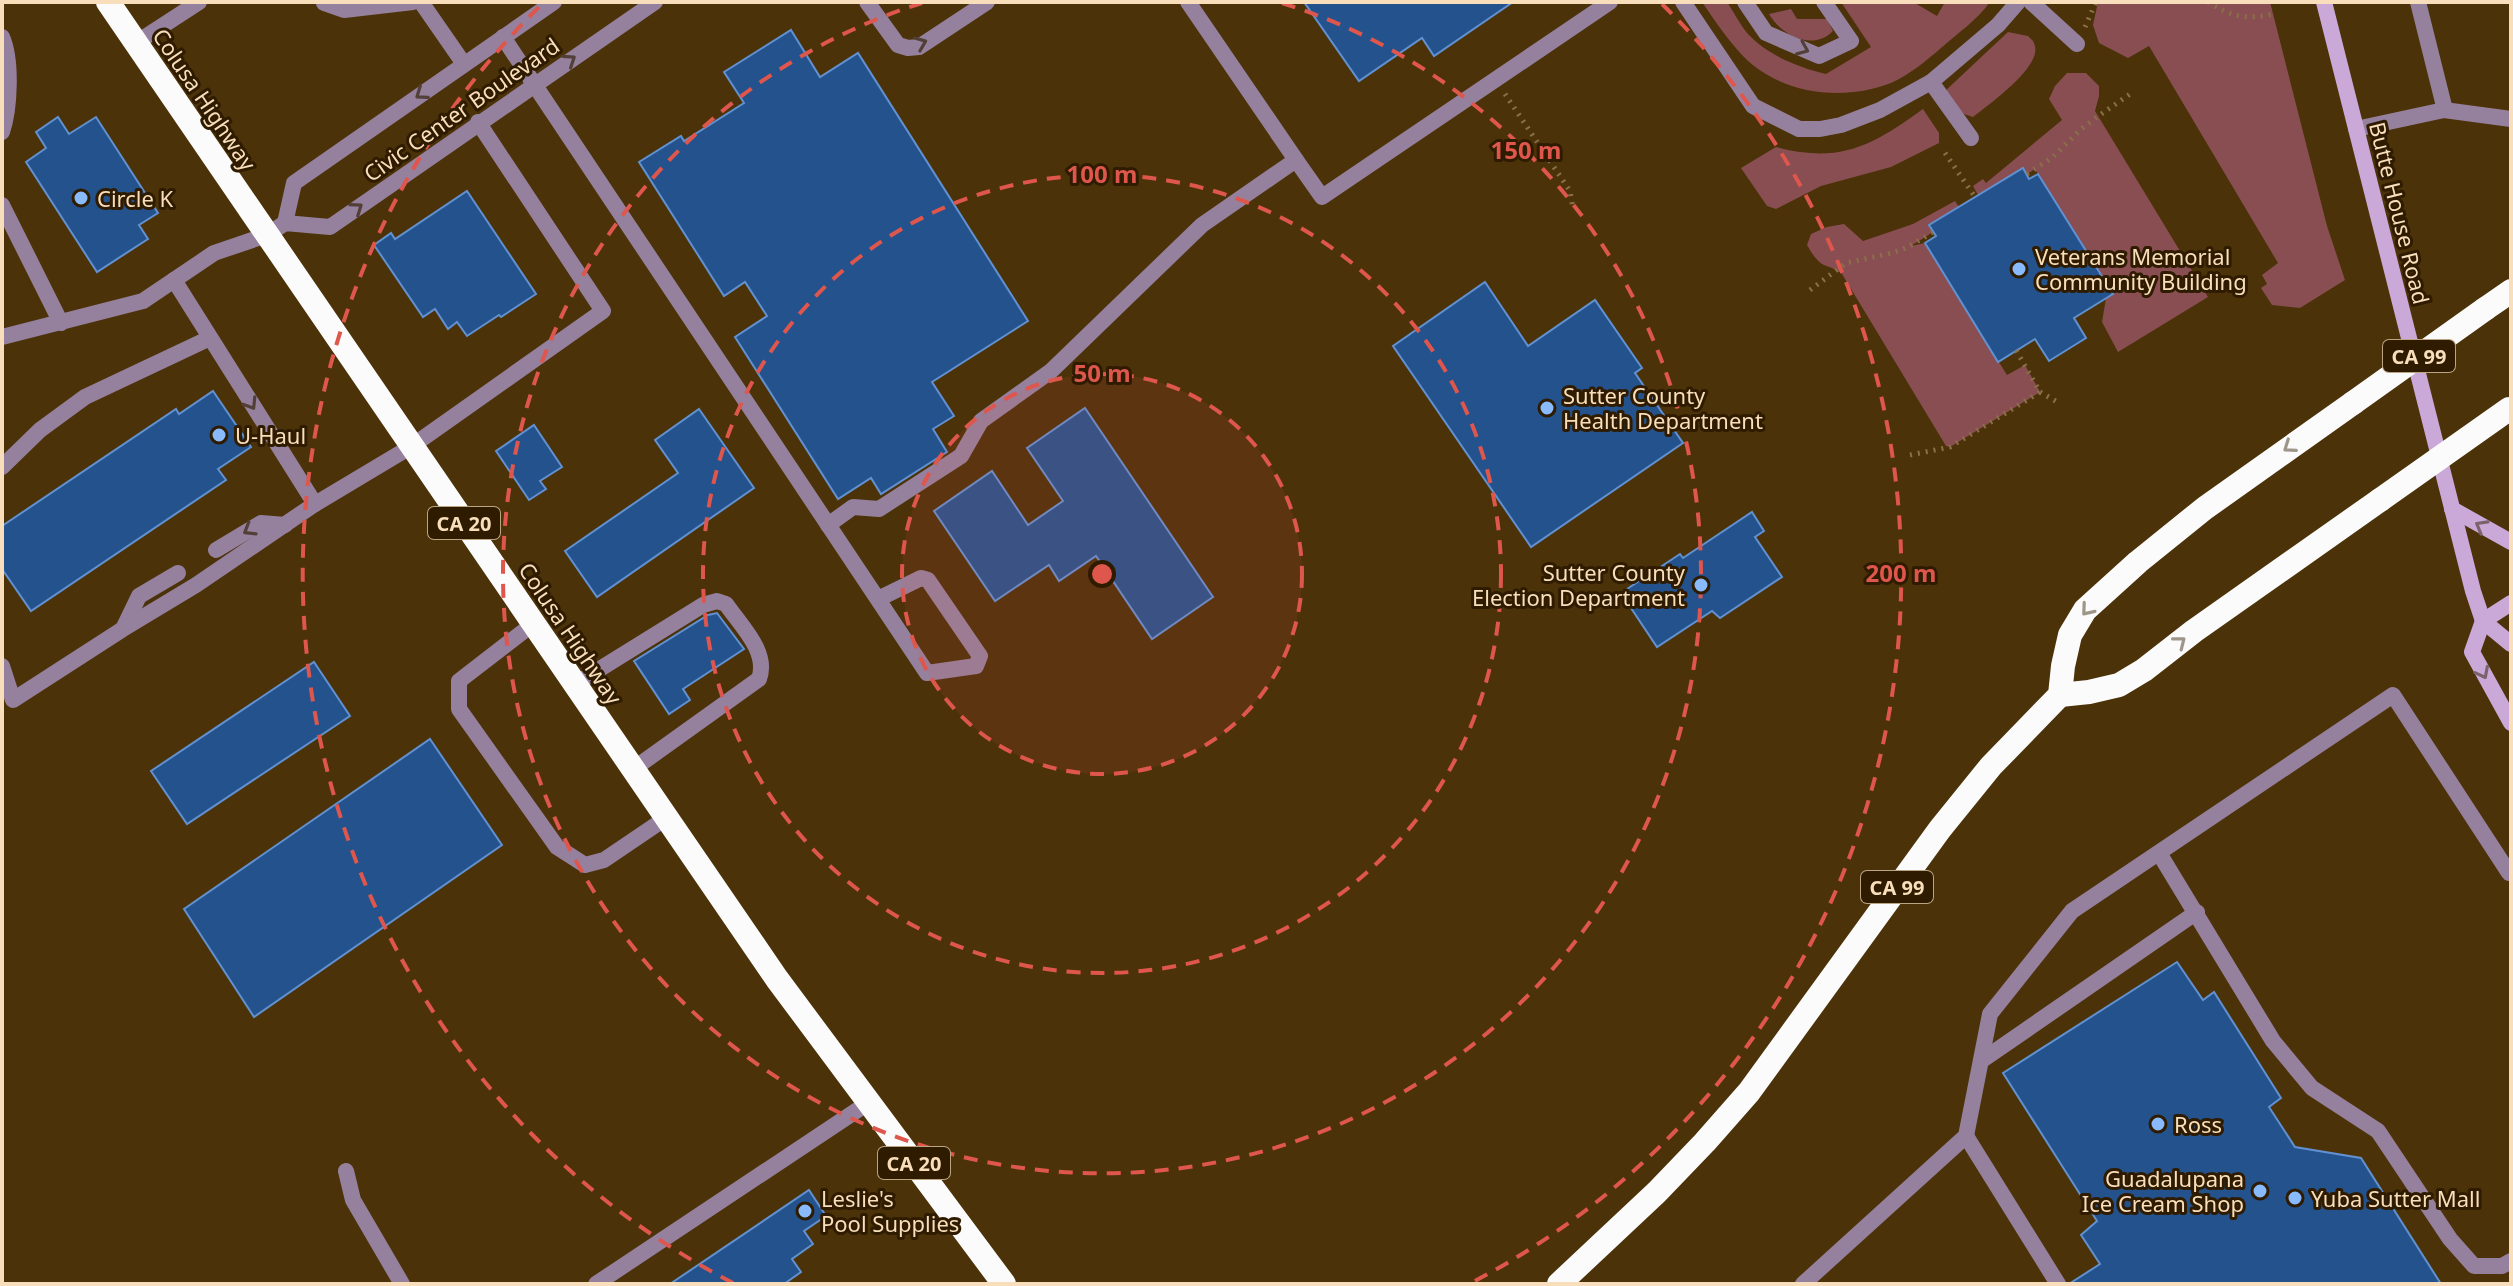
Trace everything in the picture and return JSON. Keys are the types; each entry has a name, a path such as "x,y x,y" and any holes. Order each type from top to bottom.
{"highway":[{"name":"Colusa Highway","path":"108,2 276,229 412,446 777,979 998,1281"},
{"name":"CA 99","path":"1559,1284 1657,1192 1749,1092 1940,829 1991,766 2060,695 2070,635 2085,610 2205,508 2511,291"},
{"path":"2060,695 2119,685 2144,670 2194,631 2510,408"}],"main road":[{"name":"Butte House Road","path":"2324,2 2483,621 2472,652 2511,723"},
{"path":"2452,509 2511,542"},
{"path":"2511,603 2483,621 2511,644"}],"street":[{"path":"136,43 199,2"},
{"path":"324,3 344,10 413,2"},
{"path":"421,2 464,64"},
{"name":"Civic Center Boulevard","path":"276,229 294,183 554,2"},
{"name":"Civic Center Boulevard","path":"2,337 143,301 214,253 276,229 330,227 655,2"},
{"path":"867,2 898,45 913,48 987,2"},
{"path":"1188,2 1322,197 1610,2"},
{"path":"1683,2 1753,106 1799,129 1841,125 1880,110 1931,82 1998,25 2018,2"},
{"path":"1745,2 1766,33 1819,56 1851,41 1824,2"},
{"path":"2031,2 2077,44"},
{"path":"2418,2 2445,110"},
{"path":"2,37 8,50 7,118 2,132"},
{"path":"503,37 927,673 976,666 980,656 928,580 921,578 878,599"},
{"path":"1931,82 1971,138"},
{"path":"2356,129 2445,110 2511,119"},
{"path":"2,666 13,700 196,585 315,504 412,446 603,311 478,122"},
{"path":"828,525 853,507 879,509 961,456 981,421 1051,371 1202,225 1296,160"},
{"path":"2,205 61,323"},
{"path":"174,280 315,504"},
{"path":"2,467 40,430 85,397 210,338"},
{"path":"216,550 261,523 285,525"},
{"path":"123,629 139,596 178,573"},
{"path":"574,685 703,605 717,601 726,604 761,655 763,668 759,679 632,770"},
{"path":"533,624 459,681 459,709 557,847 585,865 604,860 666,818"},
{"path":"1803,1284 1966,1136 1990,1014 2072,911 2393,695 2510,873"},
{"path":"2159,853 2273,1041 2312,1088 2378,1131 2450,1239 2474,1266 2502,1266 2511,1261"},
{"path":"1981,1061 2197,912"},
{"path":"596,1284 868,1103"},
{"path":"1966,1136 2058,1284"},
{"path":"346,1171 353,1200 402,1284"}],"path":[{"path":"2208,2 2220,10 2245,18 2273,14"},
{"path":"1495,80 1570,191 1573,209"},
{"path":"2027,174 2053,157 2089,123 2133,92"},
{"path":"1945,153 1975,197"},
{"path":"1810,290 1846,263 1892,253 1933,232"},
{"path":"2016,350 2040,392 2059,403"},
{"path":"1910,455 1950,447 2040,392"}],"shaded area":[{"path":"1702,2 1727,2 1745,30 1765,49 1795,64 1826,74 1871,47 1841,2 1913,2 1937,16 1945,2 1990,2 1967,26 1904,76 1872,89 1832,93 1793,86 1758,69 1732,43"},
{"path":"2098,2 2270,2 2327,226 2345,280 2300,308 2272,305 2261,288 2267,284 2262,275 2278,263 2149,46 2128,58 2099,43 2093,25"},
{"path":"1791,9 1797,19 1827,19 1833,31 1816,40 1789,34 1769,14"},
{"path":"2008,32 2028,36 2033,41 2035,50 2032,61 2009,88 1973,117 1964,114 1944,92"},
{"path":"2067,73 2086,73 2099,86 2095,111 2208,297 2118,352 2102,322 2106,298 2112,294 2035,169 2027,174 2022,168 1978,195 1973,186 1983,179 1986,183 2062,120 2049,99 2055,86"},
{"path":"1923,109 1939,133 1939,143 1891,167 1821,186 1776,209 1767,206 1741,168 1776,147 1819,153 1854,148 1888,133"},
{"path":"1955,201 1959,207 1929,225 1933,232 1911,246 1925,243 2007,375 2025,365 2040,392 1950,447 1946,446 1842,274 1819,262 1807,245 1811,234 1844,224 1863,241 1913,224"}],"building":[{"path":"1304,2 1513,2 1434,56 1422,38 1359,81"},
{"path":"791,30 820,77 858,53 1028,321 932,382 954,416 933,429 947,452 881,494 871,478 838,499 735,337 767,316 745,282 724,296 639,162 681,136 684,141 744,103 724,72"},
{"path":"58,117 69,134 96,117 158,213 139,225 148,239 97,272 26,162 46,148 36,132"},
{"name":"Veterans Memorial Community Building","path":"2023,168 2029,179 2038,174 2113,294 2074,318 2086,338 2049,361 2035,339 1998,362 1925,243 1936,236 1929,225"},
{"path":"467,191 536,294 467,336 457,322 448,329 435,309 423,317 374,245 391,233 395,239"},
{"name":"Sutter County Health Department","path":"1485,282 1528,346 1595,300 1642,368 1635,373 1683,443 1531,547 1393,346"},
{"path":"213,391 251,447 218,469 226,480 31,611 2,569 2,526 176,409 179,414"},
{"path":"1085,408 1213,597 1152,639 1096,556 1059,581 1049,565 995,601 934,511 992,471 1028,525 1063,501 1027,448"},
{"path":"699,409 754,488 597,597 565,551 678,473 655,440"},
{"path":"534,425 562,467 540,481 546,489 529,500 496,451"},
{"name":"Sutter County Election Department","path":"1752,512 1764,531 1755,537 1782,577 1720,618 1712,611 1657,647 1621,593 1680,554 1683,558"},
{"path":"717,613 744,649 683,689 690,700 669,714 634,661 708,615"},
{"path":"314,662 350,716 187,824 151,771"},
{"path":"430,739 502,845 254,1017 184,909"},
{"name":"Ross","path":"2177,962 2203,1000 2214,992 2281,1098 2269,1107 2295,1147 2361,1158 2441,1284 2069,1284 2100,1264 2081,1235 2097,1221 2003,1073"},
{"path":"809,1190 826,1216 804,1231 813,1244 792,1259 801,1272 784,1284 670,1284"}],"place":[{"name":"Circle K","path":"81,198"},
{"name":"Veterans Memorial Community Building","path":"2019,269"},
{"name":"Sutter County Health Department","path":"1547,408"},
{"name":"U-Haul","path":"219,435"},
{"name":"Sutter County Election Department","path":"1701,585"},
{"name":"Ross","path":"2158,1124"},
{"name":"Guadalupana Ice Cream Shop","path":"2260,1191"},
{"name":"Yuba Sutter Mall","path":"2295,1198"},
{"name":"Leslie's Pool Supplies","path":"805,1211"}]}
